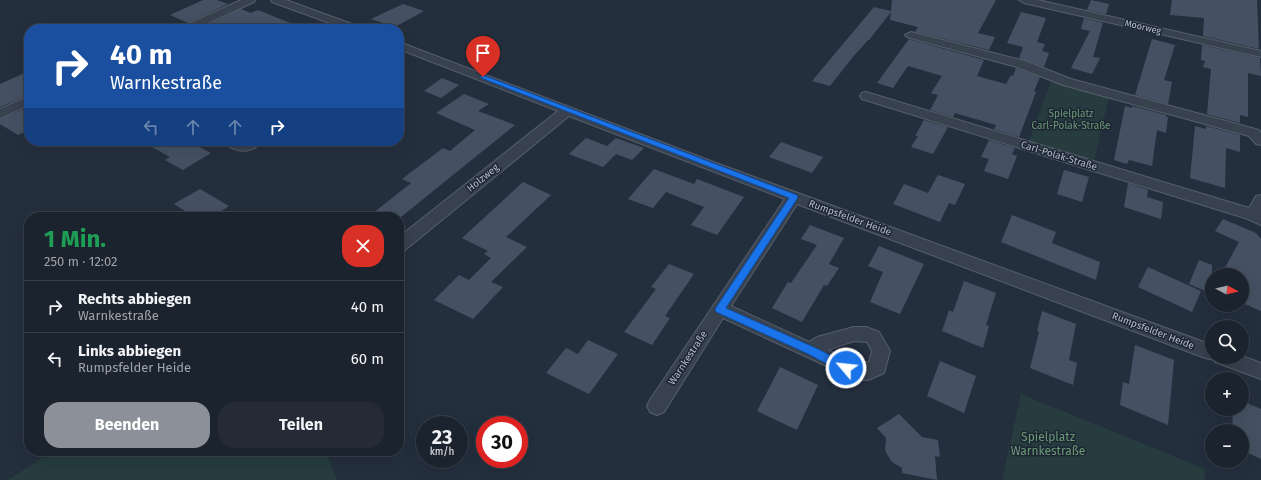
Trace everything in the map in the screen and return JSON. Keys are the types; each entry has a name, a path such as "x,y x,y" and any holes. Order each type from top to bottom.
{"street":[{"path":"197,24 250,0"},
{"path":"276,0 342,24"},
{"name":"Moorweg","path":"1024,0 1261,54"},
{"path":"911,35 1022,64 1067,82 1254,133 1261,141"},
{"name":"Rumpsfelder Heide","path":"404,47 794,197 1205,350"},
{"path":"404,55 413,50"},
{"name":"Carl-Polak-Straße","path":"866,96 1257,218 1261,200"},
{"path":"0,114 24,102"},
{"name":"Holzweg","path":"404,242 568,110"},
{"name":"Warnkestraße","path":"657,406 794,197"},
{"path":"720,309 812,351"},
{"path":"1242,364 1261,371"}],"green space":[{"name":"Spielplatz Carl-Polak-Straße","path":"1051,81 1109,96 1094,161 1029,141"},
{"name":"Spielplatz Warnkestraße","path":"1021,394 1205,469 1205,480 1002,480"},
{"path":"44,456 328,456 337,480 8,480"}],"building":[{"path":"203,0 217,0 228,4 188,23 170,15"},
{"path":"892,0 996,0 978,33 995,37 989,50 915,32 918,27 890,20 891,12 830,86 812,81 874,7 891,11"},
{"path":"1091,0 1109,4 1106,14 1087,10"},
{"path":"1172,0 1257,0 1259,49 1203,36 1204,18 1170,15"},
{"path":"403,4 424,11 400,24 386,24 371,19"},
{"path":"241,9 251,13 258,10 293,24 246,23 209,24"},
{"path":"1021,12 1046,18 1037,42 1045,44 1042,51 1049,53 1044,67 1019,58 1023,47 1007,43"},
{"path":"1084,18 1103,23 1093,57 1100,58 1092,74 1071,68 1090,31 1081,29"},
{"path":"909,39 984,60 977,76 1006,84 1011,75 1013,76 1016,68 1040,77 1019,137 994,129 996,125 955,113 953,117 930,110 938,95 931,93 942,76 908,66 893,88 877,83"},
{"path":"1152,39 1175,45 1164,80 1172,82 1168,104 1135,95"},
{"path":"1202,45 1260,58 1261,76 1248,73 1248,117 1240,115 1240,123 1207,114 1211,69 1203,67 1205,61 1201,60"},
{"path":"24,73 24,97 0,107 0,84"},
{"path":"442,78 459,85 441,98 424,91"},
{"path":"464,94 489,104 478,111 515,125 404,215 404,212 374,212 411,183 402,179 443,148 450,151 475,130 436,113"},
{"path":"1125,106 1132,108 1132,106 1166,115 1166,117 1168,117 1166,133 1157,130 1152,166 1129,160 1127,164 1114,160"},
{"path":"24,109 24,132 18,135 0,124 0,119"},
{"path":"924,120 948,127 933,154 911,147 918,136 915,136"},
{"path":"1195,126 1206,129 1206,126 1240,135 1240,152 1226,148 1225,188 1190,178"},
{"path":"586,138 607,146 616,138 644,148 632,160 616,154 603,167 569,154"},
{"path":"989,140 1015,148 1012,154 1017,156 1008,179 984,171 989,159 981,157"},
{"path":"781,142 823,157 812,173 769,157"},
{"path":"150,146 198,146 211,153 183,170 165,160 170,157"},
{"path":"654,169 694,184 697,179 744,197 717,235 691,225 704,207 666,192 653,208 628,199"},
{"path":"1064,170 1089,177 1082,202 1057,194"},
{"path":"938,175 965,184 955,205 949,203 940,222 893,204 904,184 928,193"},
{"path":"523,182 551,195 506,237 527,247 491,282 503,287 473,319 434,300 459,275 469,280 491,258 484,254 488,251 462,238"},
{"path":"1128,183 1148,190 1147,197 1163,202 1161,219 1124,207"},
{"path":"200,189 229,206 220,212 186,212 174,204"},
{"path":"1012,215 1056,232 1052,243 1100,262 1096,280 1001,242"},
{"path":"1223,219 1256,233 1261,239 1261,311 1249,306 1249,268 1225,268 1239,242 1215,231"},
{"path":"810,225 844,238 829,264 839,268 827,286 824,285 802,322 772,308 788,282 791,283 817,245 801,239"},
{"path":"879,246 924,264 900,314 870,302 883,272 868,266"},
{"path":"1199,260 1212,265 1212,268 1205,268 1205,291 1189,284"},
{"path":"669,264 694,274 665,316 670,318 652,345 624,332 656,289 651,287"},
{"path":"1148,267 1201,291 1192,312 1138,287"},
{"path":"964,281 996,293 986,325 989,326 983,348 942,331 949,310 953,312"},
{"path":"1042,311 1076,324 1069,360 1077,363 1073,385 1030,368 1039,332 1037,331"},
{"path":"588,340 618,354 589,394 546,373 566,348 578,354"},
{"path":"1135,345 1174,360 1168,425 1120,405 1123,382 1129,384"},
{"path":"940,361 976,376 964,413 927,396"},
{"path":"780,367 818,385 797,430 757,411"},
{"path":"1249,404 1261,409 1261,459 1249,453 1249,424 1232,424 1233,416 1249,416"},
{"path":"899,414 922,437 938,440 940,457 935,456 937,480 902,473 902,468 892,462 888,456 885,450 886,438 877,428"}],"route":[{"path":"483,77 794,197 720,309 846,368"}]}
